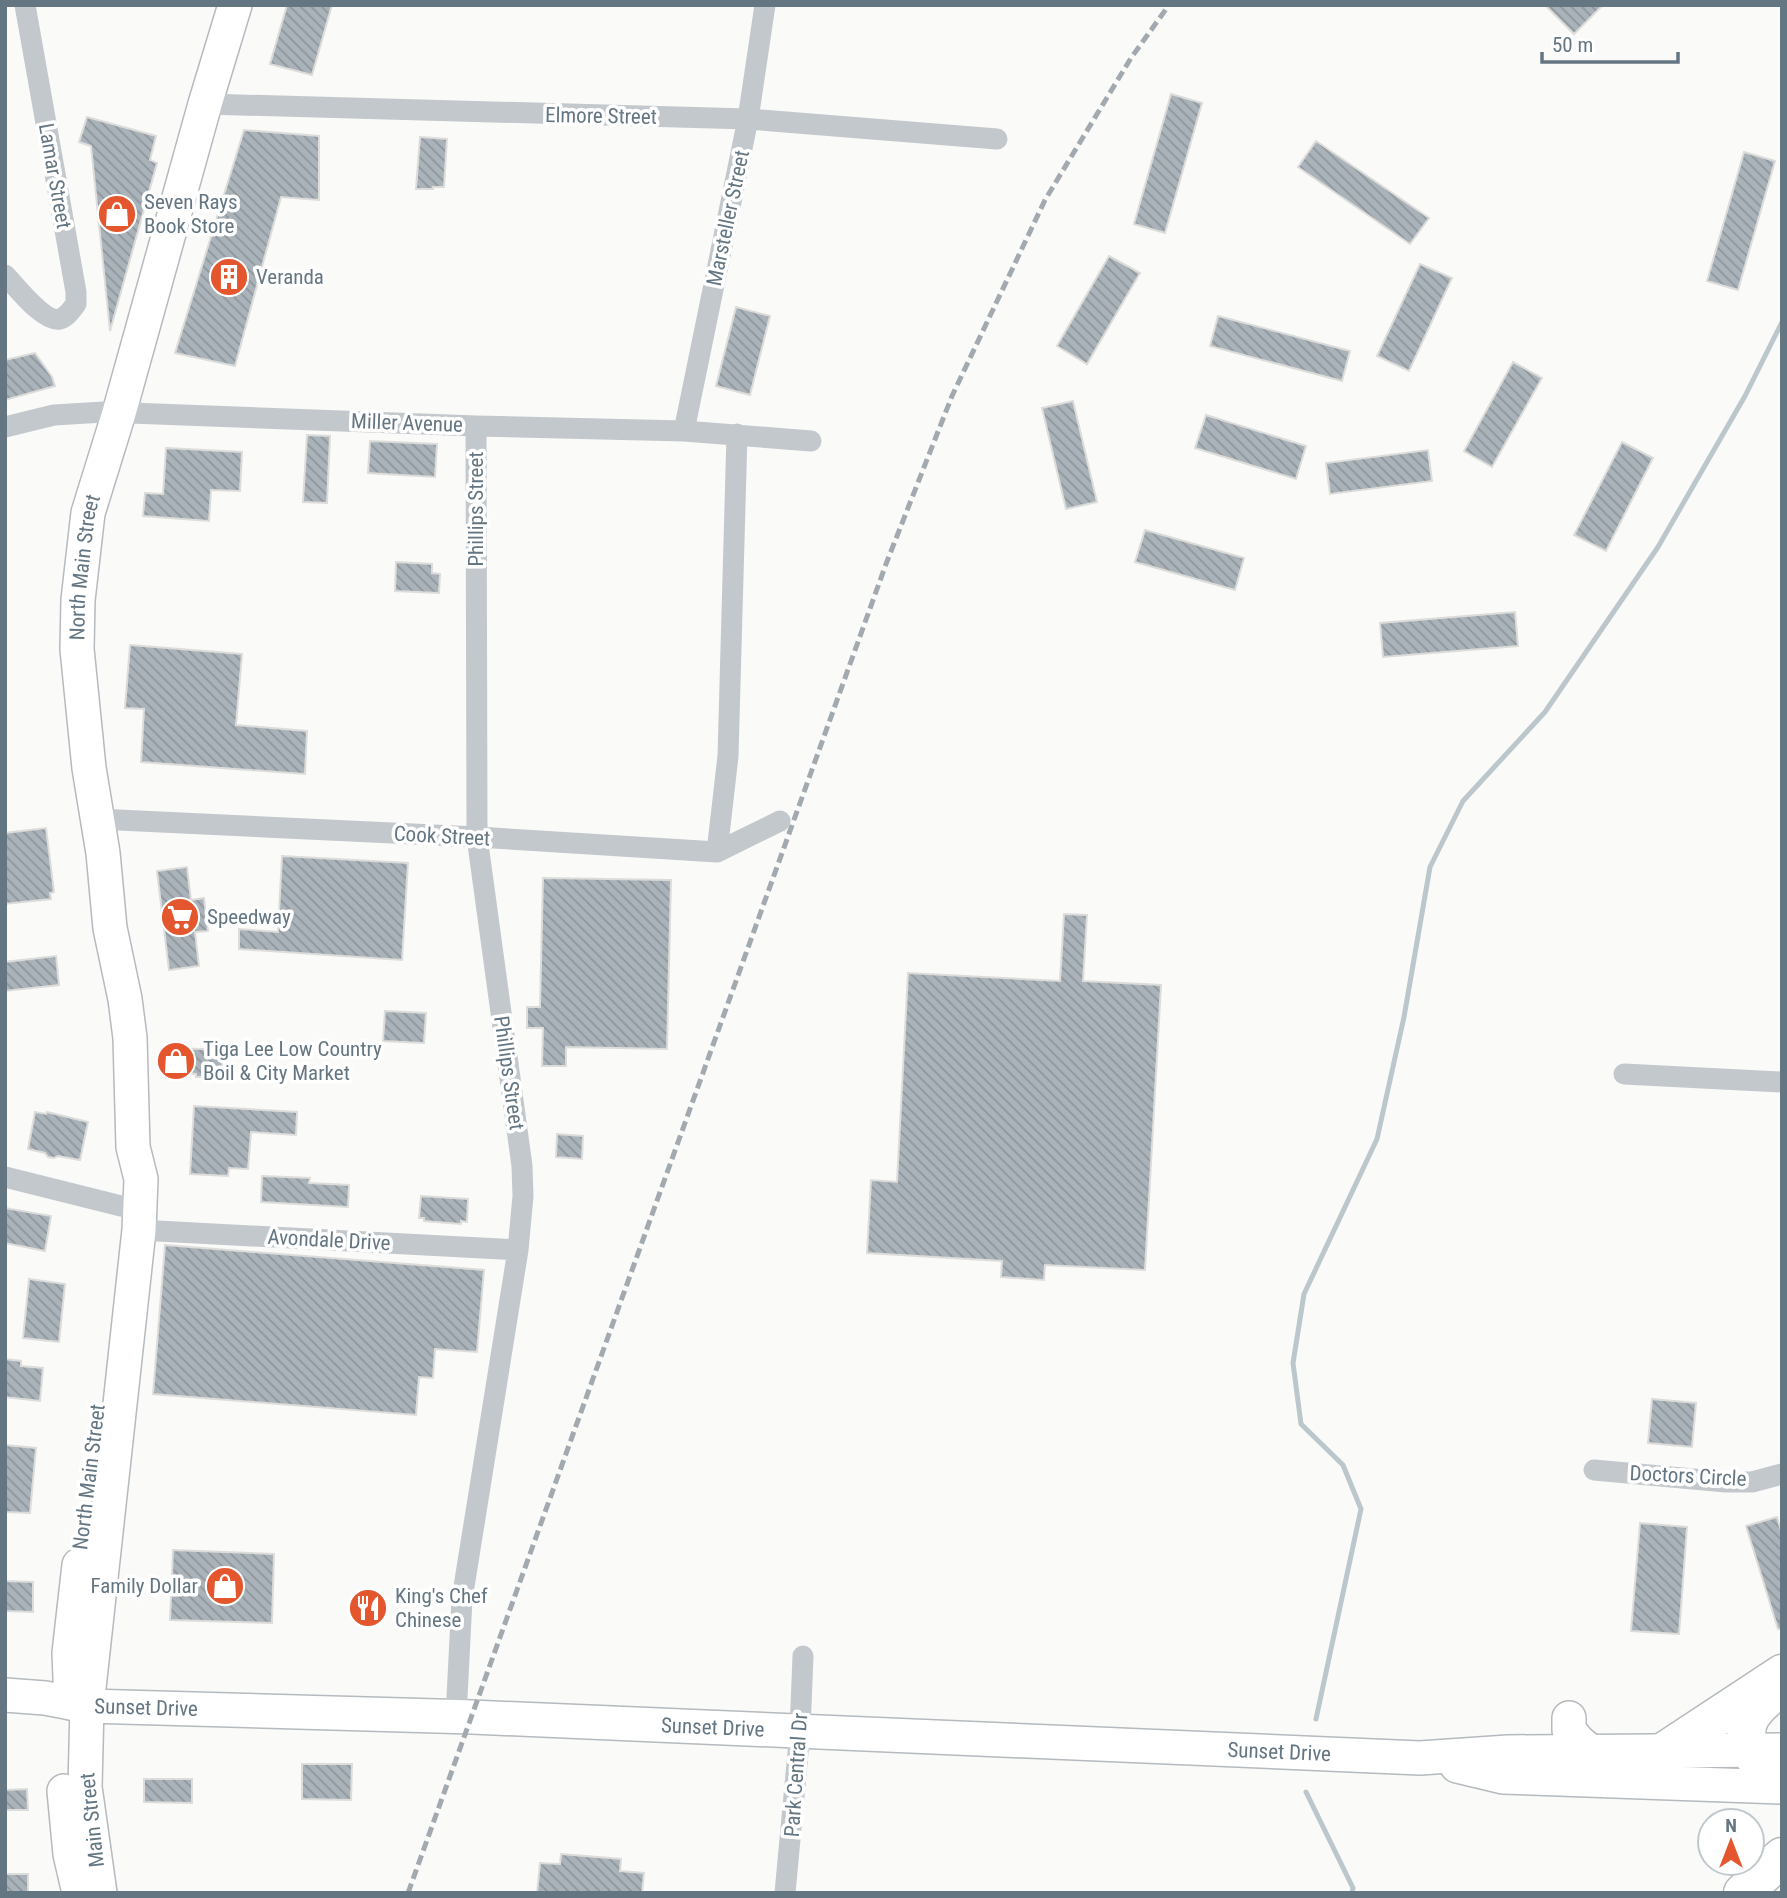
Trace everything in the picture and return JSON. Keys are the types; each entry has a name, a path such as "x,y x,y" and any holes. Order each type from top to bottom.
{"highway":[{"path":"1665,1751 1782,1674"},
{"path":"1782,1685 1759,1705 1748,1721 1747,1742 1766,1750 1760,1766 1782,1779"},
{"path":"1743,1893 1782,1857"}],"main road":[{"name":"North Main Street","path":"79,1893 70,1854 63,1782 79,1704 69,1653 130,1218 123,1173 133,1147 130,1038 110,928 103,853 89,768 77,649 78,600 88,513 235,5"},
{"name":"Sunset Drive","path":"5,1695 79,1704 456,1717 1420,1758 1508,1752 1766,1750"},
{"name":"Main Street","path":"79,1704 85,1787 100,1893"},
{"path":"1569,1718 1569,1730 1590,1751"},
{"name":"Sunset Drive","path":"1420,1758 1503,1777 1782,1787"}],"street":[{"name":"Lamar Street","path":"5,275 49,319 60,319 76,304 25,5"},
{"name":"Marsteller Street","path":"684,431 748,119 765,5"},
{"name":"Elmore Street","path":"205,104 748,119 997,139"},
{"name":"Miller Avenue","path":"5,427 54,415 119,412 684,431 811,441"},
{"name":"Phillips Street","path":"456,1717 462,1599 518,1250 523,1196 522,1166 477,837 476,426"},
{"path":"717,852 728,756 737,434"},
{"name":"Cook Street","path":"97,819 477,837 717,852 780,821"},
{"path":"1623,1074 1782,1082"},
{"name":"Avondale Drive","path":"5,1177 130,1218 518,1250"},
{"name":"Doctors Circle","path":"1594,1470 1726,1482 1752,1482 1782,1474"},
{"name":"Park Central Dr","path":"785,1893 800,1731 803,1656"}],"building":[{"path":"287,5 332,5 312,75 270,64"},
{"path":"1545,5 1603,5 1574,34"},
{"path":"1171,94 1202,103 1165,233 1134,224"},
{"path":"87,117 156,136 150,160 157,163 110,331 91,146 79,142"},
{"name":"Veranda","path":"244,130 319,136 319,200 281,197 235,366 175,353"},
{"path":"420,137 447,139 444,187 416,189"},
{"path":"1316,141 1429,218 1410,244 1298,167"},
{"path":"1744,152 1775,161 1738,290 1707,281"},
{"path":"1109,256 1140,273 1087,364 1057,346"},
{"path":"1420,264 1452,278 1409,371 1377,356"},
{"path":"736,307 770,316 750,395 716,386"},
{"path":"1218,316 1350,351 1342,381 1210,346"},
{"path":"35,353 55,386 5,400 5,360"},
{"path":"1513,362 1542,378 1492,467 1464,451"},
{"path":"1073,401 1097,502 1066,509 1042,408"},
{"path":"1206,415 1306,446 1296,479 1195,448"},
{"path":"307,435 330,436 327,503 303,502"},
{"path":"370,441 437,444 435,477 368,473"},
{"path":"1622,442 1653,458 1606,551 1574,535"},
{"path":"166,448 242,452 240,491 211,490 209,521 143,516 145,493 163,494"},
{"path":"1428,450 1432,481 1330,494 1326,463"},
{"path":"1145,530 1244,558 1235,590 1135,562"},
{"path":"396,562 432,564 432,573 440,574 439,593 395,591"},
{"path":"1515,612 1518,646 1383,657 1380,623"},
{"path":"130,645 242,654 236,725 307,731 305,774 141,762 144,709 125,708"},
{"path":"46,828 54,892 50,893 51,899 5,904 5,833"},
{"path":"282,856 408,863 402,960 239,949 239,929 278,932"},
{"path":"187,867 191,900 204,898 208,931 195,932 199,966 169,970 157,871"},
{"path":"543,878 671,880 667,1049 566,1047 566,1066 542,1066 543,1028 527,1028 527,1007 540,1007"},
{"path":"1064,914 1087,915 1083,981 1161,985 1145,1270 1045,1265 1044,1280 1001,1277 1002,1261 867,1253 871,1180 897,1182 908,973 1060,981"},
{"path":"56,956 59,985 5,991 5,962"},
{"path":"385,1011 426,1013 424,1043 383,1041"},
{"path":"177,1048 223,1050 222,1067 211,1066 211,1077 181,1073 176,1070"},
{"path":"194,1106 297,1112 296,1135 251,1132 248,1169 229,1168 228,1176 190,1174"},
{"path":"35,1112 47,1112 88,1122 80,1160 48,1157 45,1153 28,1149"},
{"path":"557,1134 583,1136 582,1159 556,1157"},
{"path":"262,1176 310,1178 309,1183 349,1185 348,1207 261,1202"},
{"path":"421,1196 468,1199 467,1222 461,1221 461,1224 424,1221 424,1218 419,1218"},
{"path":"5,1208 51,1216 45,1251 5,1243"},
{"path":"165,1245 484,1270 477,1352 435,1349 433,1378 419,1377 416,1415 153,1394"},
{"path":"29,1279 65,1284 59,1342 23,1338"},
{"path":"5,1359 21,1361 21,1366 43,1368 40,1401 5,1397"},
{"path":"1652,1399 1696,1403 1692,1447 1648,1443"},
{"path":"5,1445 36,1448 30,1513 5,1512"},
{"path":"1777,1517 1782,1534 1782,1629 1778,1629 1746,1526"},
{"path":"1640,1523 1687,1527 1679,1634 1631,1631"},
{"path":"173,1550 274,1554 272,1623 170,1620"},
{"path":"5,1581 33,1582 33,1612 5,1611"},
{"path":"302,1764 352,1764 351,1800 302,1799"},
{"path":"144,1779 192,1779 192,1803 144,1802"},
{"path":"27,1789 28,1810 5,1810 5,1790"},
{"path":"561,1854 621,1859 620,1871 644,1873 642,1893 537,1893 540,1863 560,1864"},
{"path":"5,1874 28,1874 28,1893 5,1893"}],"waterway":[{"path":"1316,1719 1361,1509 1343,1465 1301,1424 1293,1363 1304,1294 1377,1139 1404,1017 1430,867 1463,801 1545,712 1658,547 1745,396 1782,322"},
{"path":"1306,1792 1353,1888 1352,1893"}],"railway":[{"path":"408,1893 886,564 952,396 1045,200 1131,58 1169,5"}],"place":[{"name":"Seven Rays Book Store","path":"117,214"},
{"name":"Veranda","path":"229,277"},
{"name":"Speedway","path":"180,917"},
{"name":"Tiga Lee Low Country Boil & City Market","path":"176,1061"},
{"name":"Family Dollar","path":"225,1586"},
{"name":"King's Chef Chinese","path":"368,1608"}]}
